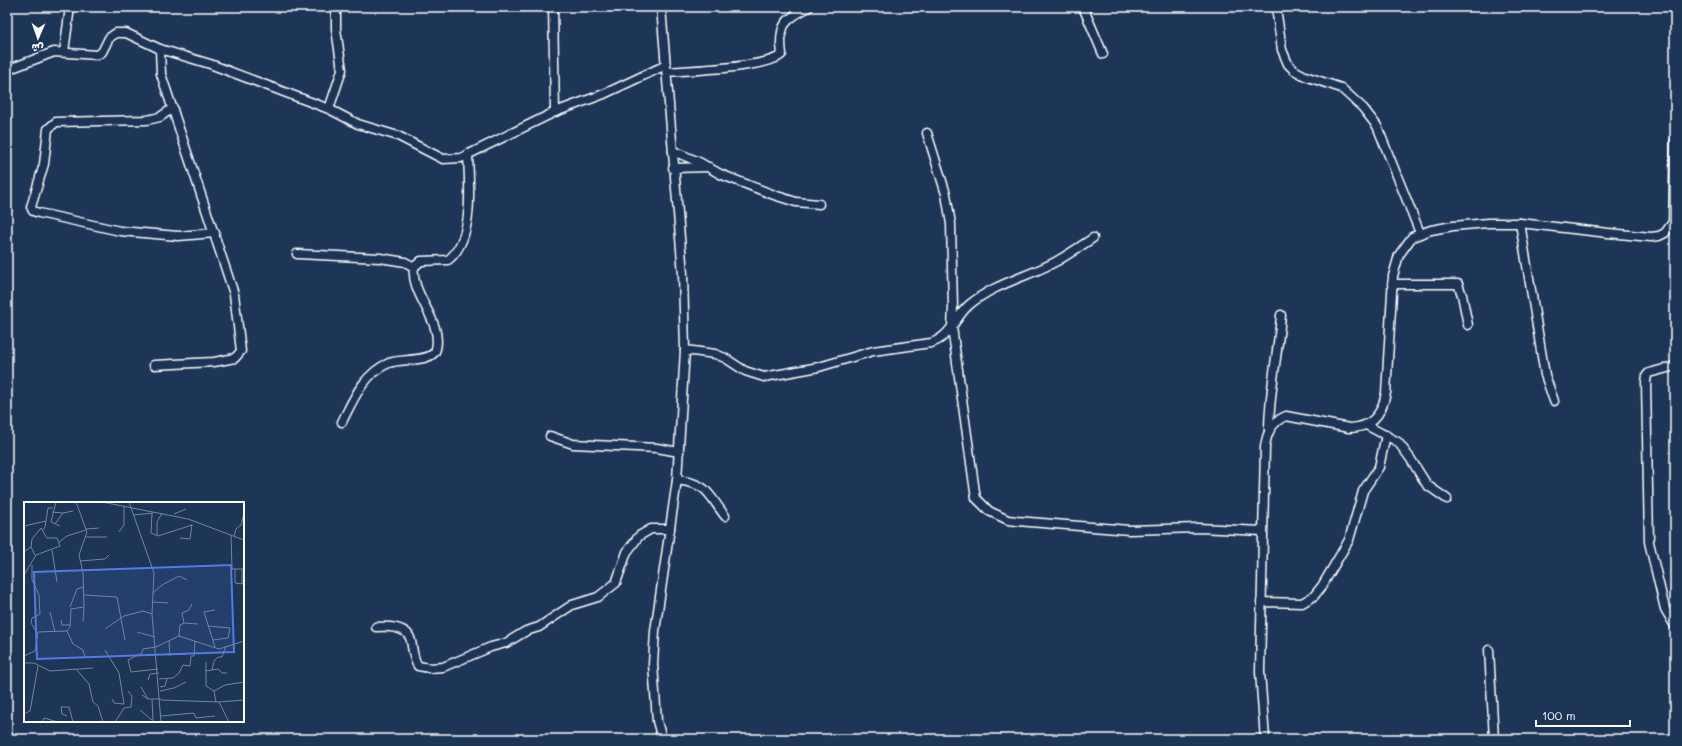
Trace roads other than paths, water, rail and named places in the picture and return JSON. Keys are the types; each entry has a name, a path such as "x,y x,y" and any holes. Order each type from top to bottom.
{"street":[{"path":"64,52 70,7"},
{"path":"329,109 342,70 336,35 336,7"},
{"path":"553,7 555,112"},
{"path":"661,7 683,274 685,350 677,480 655,631 653,664 657,721 662,739"},
{"path":"7,70 44,55 64,52 97,55 102,52 109,38 116,33 126,33 160,49 210,64 329,109 358,124 398,136 443,158 461,158 555,112 667,69 722,68 763,62 778,58 782,54 781,32 788,18 809,7"},
{"path":"1083,7 1103,54"},
{"path":"1276,7 1282,50 1288,64 1294,70 1305,76 1341,88 1363,108 1377,126 1420,233"},
{"path":"154,365 214,362 235,358 241,351 234,294 161,74 160,49"},
{"path":"173,108 160,117 147,120 56,122 51,125 48,129 44,164 30,207 33,211 39,213 120,231 178,236 215,234"},
{"path":"927,133 946,194 951,224 952,327 976,498 989,511 1008,520 1129,530 1198,528 1262,531"},
{"path":"1269,432 1276,420 1286,416 1349,428 1358,428 1366,425 1379,414 1384,404 1392,284 1399,255 1412,237 1420,233 1470,224 1520,223 1650,237 1659,236 1673,230 1675,194 1673,159 1675,140"},
{"path":"673,151 709,167 727,177 774,195 796,202 819,204"},
{"path":"414,267 421,261 448,260 456,252 465,228 469,209 468,154"},
{"path":"674,168 709,167"},
{"path":"1520,223 1545,375 1554,402"},
{"path":"685,350 716,354 725,358 744,371 764,377 819,368 873,351 931,343 946,336 962,312 986,293 1015,278 1056,261 1093,238"},
{"path":"297,254 380,258 405,262 414,267"},
{"path":"342,422 360,387 375,372 389,363 428,357 434,354 436,348 435,330 416,284 414,267"},
{"path":"1392,284 1458,284 1462,295 1468,326"},
{"path":"1265,739 1260,672 1265,447 1269,432 1272,376 1279,340 1281,315"},
{"path":"1675,366 1649,373 1647,375 1646,382 1649,542 1666,609 1675,626"},
{"path":"1366,425 1398,442 1427,485 1447,499"},
{"path":"1261,602 1302,603 1314,596 1322,586 1349,540 1363,491 1379,468 1386,435"},
{"path":"550,436 573,444 651,447 679,452"},
{"path":"677,480 692,482 705,488 725,516"},
{"path":"376,627 388,626 407,633 411,639 413,652 418,666 430,668 443,667 491,647 506,644 526,632 539,627 572,605 598,597 616,583 627,552 639,536 651,529 670,529"},
{"path":"1488,650 1494,739"}]}
